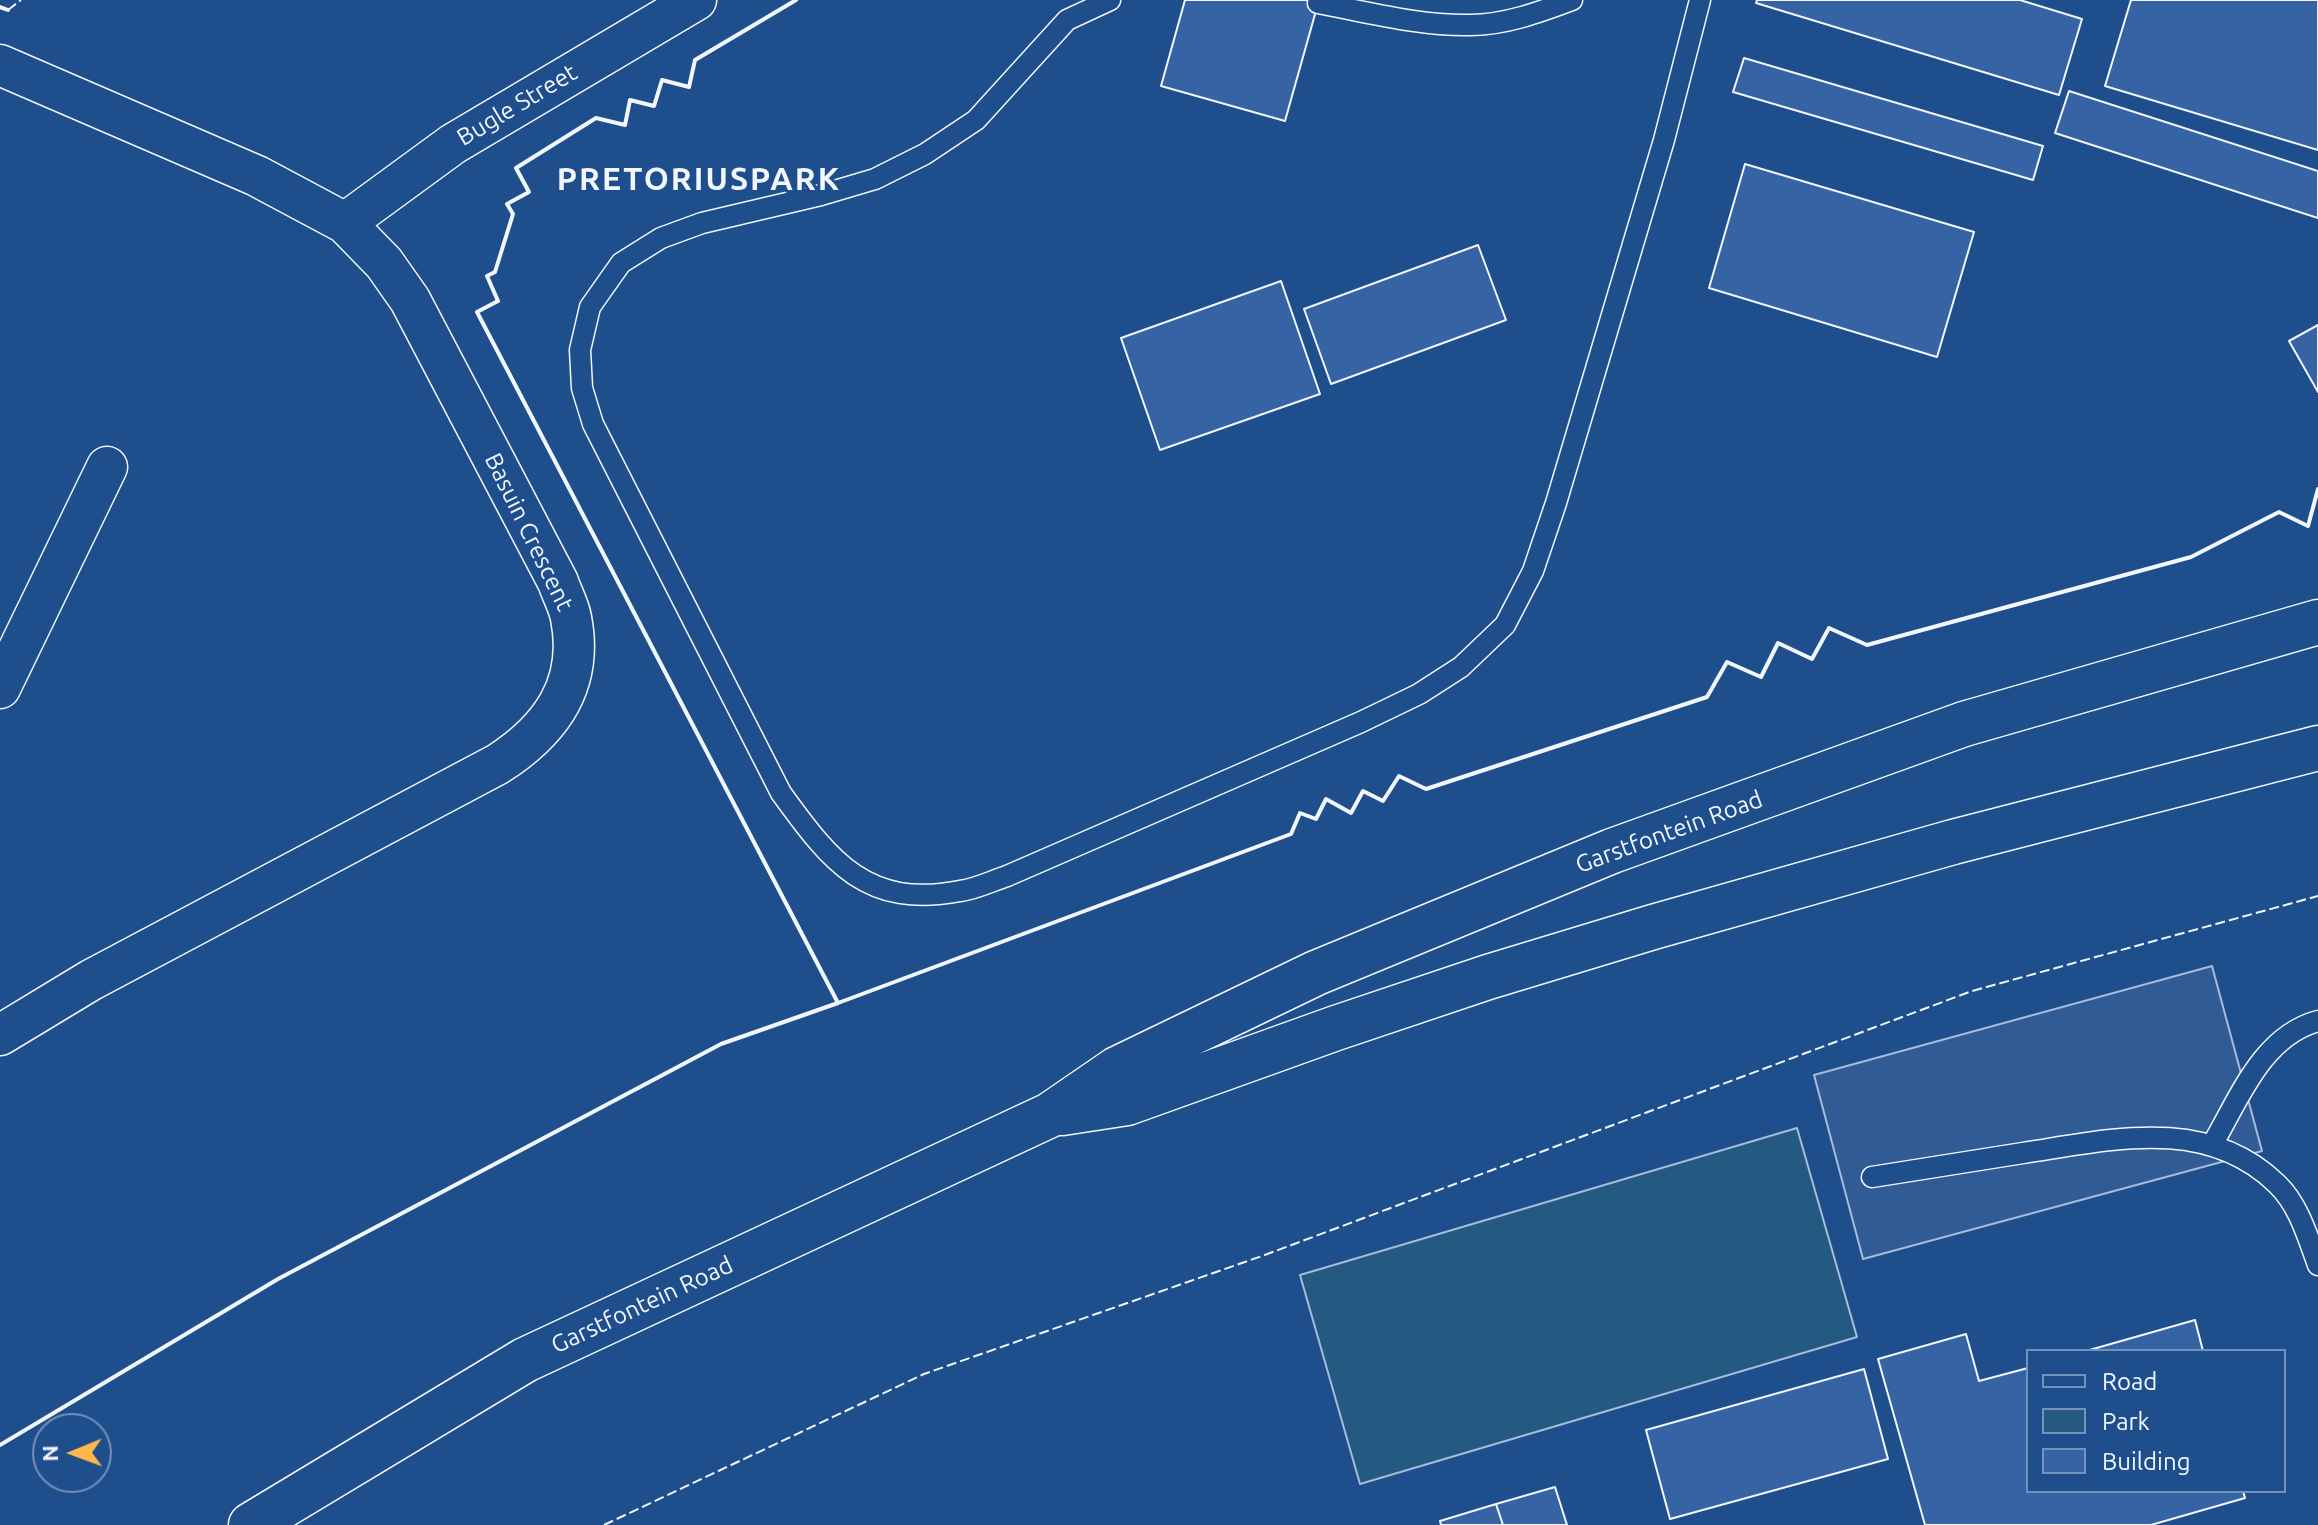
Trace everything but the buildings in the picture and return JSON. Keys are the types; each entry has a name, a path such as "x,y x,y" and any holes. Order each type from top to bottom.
{"main road":[{"name":"Garstfontein Road","path":"251,1525 525,1360 1050,1115 1117,1069 1316,973 1612,851 1964,724 2318,622"},
{"name":"Garstfontein Road","path":"1050,1115 1127,1103 1377,1014 1653,927 1953,842 2318,748"}],"street":[{"name":"Bugle Street","path":"345,223 453,144 696,0"},
{"name":"Basuin Crescent","path":"0,65 257,176 345,223 384,263 410,300 558,582 571,614 574,640 572,663 556,711 538,734 498,764 91,980 0,1035"},
{"path":"0,688 107,467"}],"lane":[{"path":"1110,0 1067,20 976,120 925,154 875,179 702,223 661,238 621,263 590,307 580,350 582,388 593,424 781,793 816,842 860,881 908,896 961,891 1007,876 1361,722 1419,694 1461,667 1505,625 1533,571 1556,503 1664,140 1700,0"},
{"path":"1318,3 1406,19 1471,25 1530,16 1572,0"},
{"path":"2212,1145 2264,1057 2301,1025 2318,1021"},
{"path":"1872,1177 2121,1138 2170,1137 2212,1145 2244,1158 2279,1186 2300,1217 2318,1265"}],"green space":[{"path":"1797,1128 1857,1337 1360,1484 1300,1275"}],"shaded area":[{"path":"2212,966 2262,1151 1863,1259 1814,1075"}],"fence":[{"path":"8,10 21,0"},
{"path":"604,1525 924,1374 1262,1256 1972,991 2318,896"}],"wall":[{"path":"796,0 695,60 689,87 662,80 654,106 630,100 625,125 596,118 516,168 529,192 507,204 513,214 495,272 487,276 498,301 477,312 838,1003 1291,834 1300,813 1316,819 1326,799 1351,813 1363,791 1383,801 1399,776 1426,789 1707,697 1727,662 1761,677 1778,643 1812,659 1829,628 1867,645 2191,557 2279,512 2308,526 2318,489"},
{"path":"0,7 8,10"},
{"path":"0,1445 278,1279 721,1044 838,1003"}],"district":[{"name":"PRETORIUSPARK","path":"699,179"}]}
